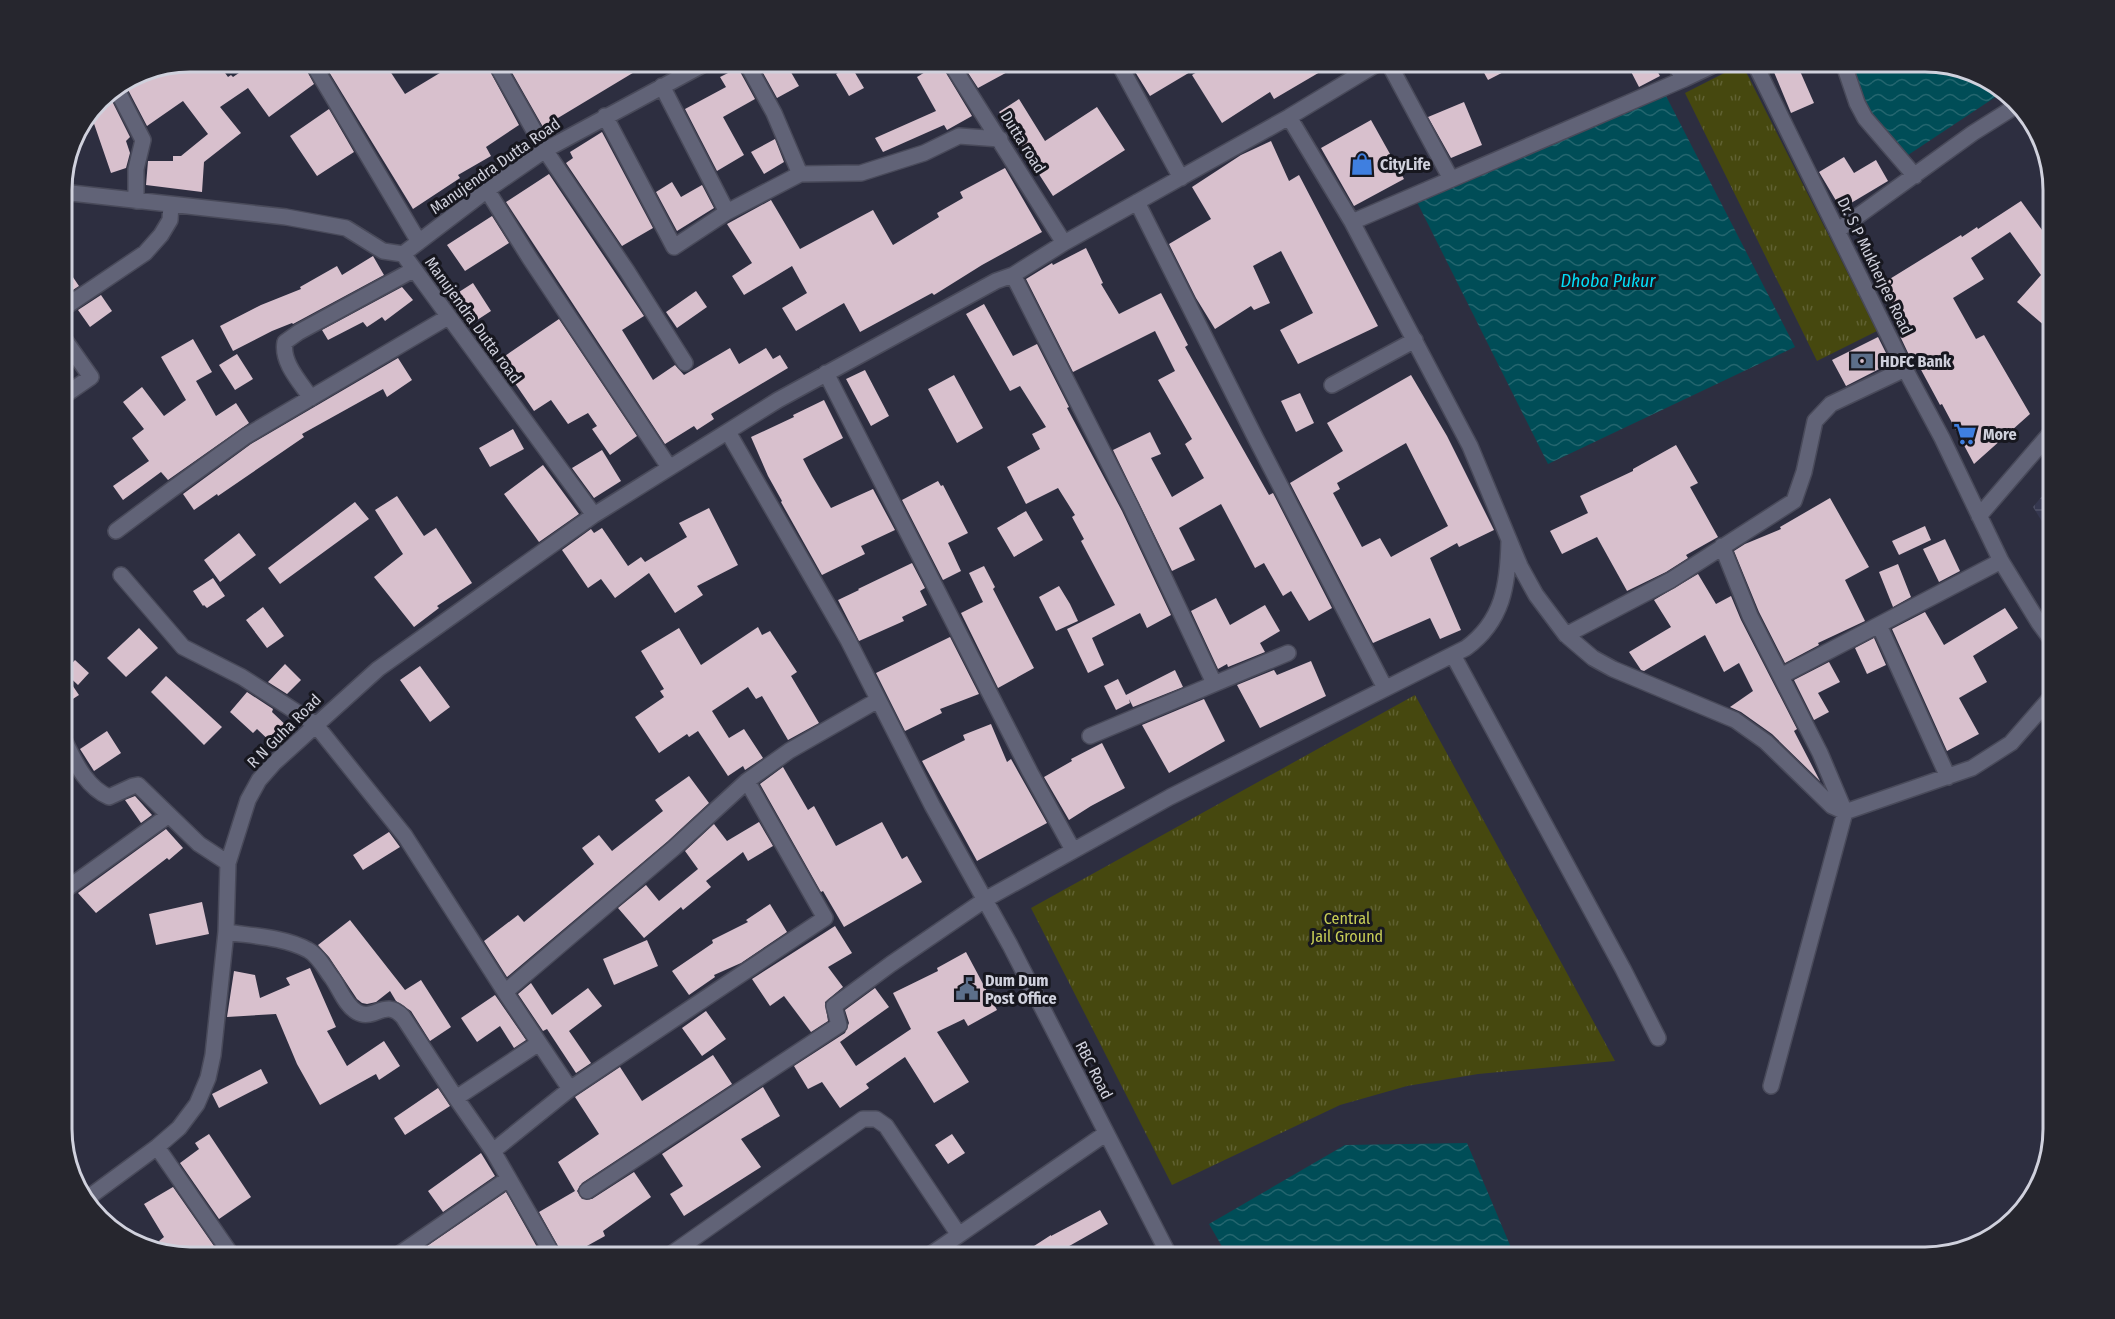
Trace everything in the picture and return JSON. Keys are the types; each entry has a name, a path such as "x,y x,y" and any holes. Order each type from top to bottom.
{"street":[{"path":"318,72 418,242"},
{"path":"501,72 545,150 627,271 685,363"},
{"name":"Manujendra Dutta Road","path":"403,254 487,190 545,150 689,72"},
{"path":"752,72 774,113 800,174"},
{"name":"Dutta road","path":"956,72 1064,243"},
{"path":"1123,72 1181,178"},
{"name":"R N Guha Road","path":"92,1195 157,1148 178,1128 197,1104 213,1055 226,932 228,863 248,800 259,780 315,724 378,669 594,515 669,467 826,373 996,281 1013,275 1064,243 1289,117 1363,72"},
{"path":"1393,72 1452,179"},
{"path":"1679,72 1684,79"},
{"path":"1352,222 1699,72"},
{"name":"Dr. S P Mukherjee Road","path":"1762,72 1837,231 1942,438 2001,561 2043,628"},
{"path":"1846,72 1864,118 1915,176"},
{"path":"662,86 727,212"},
{"path":"120,95 143,140 136,169 135,201"},
{"path":"1837,231 2011,108"},
{"path":"605,116 674,247 727,212 800,174 861,173 924,153 959,136 1000,139"},
{"path":"1289,117 1352,222 1470,446 1509,542 1532,588 1566,635 1593,658 1613,669 1711,709 1742,725 1766,742 1832,806 1845,812 1972,768 2011,743 2043,706"},
{"path":"487,190 669,467"},
{"name":"Manujendra Dutta road","path":"72,193 286,217 346,228 383,251 403,254 594,515"},
{"path":"1137,202 1385,688"},
{"path":"72,302 145,253 161,235 170,220 171,205"},
{"path":"311,398 291,368 284,348 285,342 299,332 413,270"},
{"path":"1013,275 1131,507 1214,683"},
{"path":"116,531 246,436 447,317"},
{"path":"1332,385 1415,340"},
{"path":"72,350 92,377 72,390"},
{"path":"1566,635 1671,580 1794,501 1804,472 1815,421 1831,404 1905,369"},
{"path":"826,373 1025,762 1073,850"},
{"name":"RBC Road","path":"729,432 848,640 932,805 986,899 1165,1247"},
{"path":"1980,516 2043,442"},
{"path":"587,1191 839,1024 834,1006 986,899 1170,797 1453,655 1477,640 1494,618 1505,589 1509,542"},
{"path":"1722,546 1750,616 1820,753 1845,812 1771,1086"},
{"path":"1781,676 2001,561"},
{"path":"121,575 183,646 242,677 315,724 405,836 570,1089"},
{"path":"1879,625 1948,777"},
{"path":"1090,736 1288,653"},
{"path":"1453,655 1658,1038"},
{"path":"505,992 674,848 747,781 789,751 878,700"},
{"path":"72,754 85,778 101,794 109,797 138,785 199,844 228,863"},
{"path":"493,1151 570,1089 825,918 747,781"},
{"path":"72,885 169,815"},
{"path":"226,932 276,939 309,950 318,958 347,1003 357,1012 366,1015 390,1008 396,1010 493,1151 548,1247"},
{"path":"456,1098 539,1043"},
{"path":"682,1247 863,1119 876,1119 886,1126 959,1235"},
{"path":"942,1247 1106,1134"},
{"path":"157,1148 226,1247"},
{"path":"409,1247 508,1179"}],"shaded area":[{"path":"2043,495 2043,523 2033,507"}],"green space":[{"path":"1726,72 1746,72 1877,331 1817,361 1685,93"},
{"name":"Central Jail Ground","path":"1415,695 1615,1061 1478,1074 1407,1086 1340,1105 1172,1185 1031,908"}],"water":[{"path":"1852,72 1941,73 1970,81 1997,96 1905,157 1873,118 1861,98"},
{"name":"Dhoba Pukur","path":"1664,92 1795,347 1548,464 1416,200"},
{"path":"1467,1143 1511,1247 1222,1247 1209,1224 1345,1145"}],"building":[{"path":"190,72 224,72 228,77 231,75 233,77 240,72 307,72 314,84 269,117 248,88 220,107 241,133 204,162 202,192 146,185 148,161 173,161 173,156 181,156 208,134 183,101 147,126 128,90 159,76"},
{"path":"329,72 391,72 405,94 441,72 490,72 519,125 486,147 491,156 458,175 460,178 413,209"},
{"path":"512,72 634,72 543,127"},
{"path":"730,72 740,72 755,99 723,117 744,155 717,171 685,109 726,87 720,77"},
{"path":"763,72 791,72 799,86 777,98"},
{"path":"855,72 864,88 849,96 836,74"},
{"path":"925,72 945,72 972,116 947,130 944,125 883,152 875,138 936,111 917,77"},
{"path":"968,72 1008,72 978,88"},
{"path":"1135,72 1190,72 1150,96"},
{"path":"1197,72 1320,72 1274,99 1270,92 1222,123 1192,75"},
{"path":"1484,72 1504,72 1488,80"},
{"path":"1631,72 1658,72 1660,76 1639,87"},
{"path":"1774,72 1800,72 1814,103 1791,113"},
{"path":"1019,99 1045,141 1097,107 1125,150 1053,196 999,112"},
{"path":"112,101 130,137 126,141 130,153 126,168 111,173 93,122"},
{"path":"1464,102 1482,145 1451,158 1428,117"},
{"path":"329,109 354,152 317,176 290,136"},
{"name":"CityLife","path":"1371,120 1404,179 1354,206 1321,148"},
{"path":"602,132 653,228 622,246 566,163 573,158 570,152"},
{"path":"775,139 784,162 764,174 751,152"},
{"path":"1271,141 1289,181 1299,175 1378,326 1298,364 1280,330 1313,313 1281,251 1253,266 1270,303 1254,310 1251,306 1215,329 1196,298 1169,244 1211,219 1192,187 1241,155"},
{"path":"1844,157 1854,173 1876,160 1888,181 1841,209 1819,172"},
{"path":"1005,168 1042,232 934,295 932,293 860,332 844,303 796,331 782,308 807,293 792,266 744,295 732,276 752,263 727,224 771,200 800,249 873,210 893,245 939,217 937,213 963,198 960,192"},
{"path":"549,174 644,316 622,330 653,380 675,365 684,375 730,348 739,364 766,348 773,359 780,355 788,368 711,414 714,419 697,430 694,426 665,444 506,202"},
{"path":"672,182 681,197 702,185 714,208 677,231 656,192"},
{"path":"2021,201 2043,231 2043,324 2017,302 2041,275 2010,232 1971,258 1984,279 1953,298 1976,339 1984,335 2030,414 1974,464 1912,353 1909,355 1900,336 1910,330 1880,285 1961,235 1962,237 1977,227 1978,229"},
{"path":"492,216 509,243 465,271 447,245"},
{"path":"1086,248 1103,283 1101,284 1119,314 1161,293 1188,345 1185,347 1269,495 1273,493 1332,608 1309,621 1291,591 1283,596 1264,563 1255,568 1221,504 1179,528 1195,560 1172,571 1113,450 1150,432 1161,454 1151,458 1172,497 1204,478 1185,444 1192,439 1158,380 1175,371 1155,331 1073,372 1026,279 1052,263 1053,265"},
{"path":"373,256 384,275 293,324 272,331 233,351 220,326 261,305 301,289 300,287 337,266 342,275"},
{"path":"72,276 79,286 72,291"},
{"path":"473,283 491,311 468,326 448,299"},
{"path":"402,287 413,300 385,321 382,317 367,327 363,322 328,340 322,330"},
{"path":"696,291 707,307 677,328 666,312"},
{"path":"101,295 112,311 90,327 78,310"},
{"path":"984,304 1013,356 1037,344 1069,407 1067,408 1122,511 1171,615 1147,628 1140,613 1092,638 1104,665 1088,673 1067,629 1115,605 1081,541 1084,539 1072,517 1075,515 1058,488 1026,504 1007,467 1040,449 1032,434 1046,427 1020,386 1010,391 966,314"},
{"path":"559,319 637,436 610,455 592,429 597,426 588,413 568,424 551,400 534,411 499,360"},
{"name":"HDFC Bank","path":"1878,337 1891,363 1846,386 1832,360"},
{"path":"193,339 212,372 196,381 216,416 236,403 249,423 168,480 161,472 123,500 113,486 149,461 132,438 144,429 123,402 142,387 164,416 186,400 161,357"},
{"path":"237,354 253,379 235,390 219,365"},
{"path":"398,358 412,380 387,397 383,389 302,434 304,437 194,510 183,494 251,444"},
{"path":"865,370 889,416 871,426 846,379"},
{"path":"954,375 983,428 957,443 928,389"},
{"path":"1411,375 1447,436 1494,530 1459,547 1457,543 1430,558 1461,630 1440,639 1430,618 1373,643 1290,483 1343,451 1327,423","holes":["1406,443 1448,526 1391,557 1380,538 1362,547 1333,493 1340,489 1337,483"]},
{"path":"1300,393 1314,423 1296,432 1281,401"},
{"path":"824,400 843,438 803,459 812,476 831,508 873,489 895,530 861,546 865,554 822,575 781,502 751,437"},
{"path":"513,429 524,449 490,467 479,448"},
{"path":"1676,445 1698,483 1690,487 1718,537 1686,555 1688,558 1666,572 1627,591 1597,537 1562,554 1550,531 1588,513 1580,496 1633,471"},
{"path":"602,450 621,481 594,498 572,468"},
{"path":"543,465 579,514 539,542 504,494"},
{"path":"938,481 941,486 943,485 968,533 948,543 961,571 943,580 902,500"},
{"path":"397,496 424,536 436,528 472,583 437,606 439,608 414,627 374,577 403,554 375,510"},
{"path":"1830,498 1869,567 1845,580 1865,621 1818,643 1819,645 1785,663 1759,612 1734,551 1781,529 1780,527"},
{"path":"355,502 369,519 280,584 268,568"},
{"path":"709,508 738,565 697,586 703,595 675,613 649,573 615,598 601,579 588,588 562,550 591,529 594,533 602,528 628,566 641,557 645,562 687,537 679,523"},
{"path":"1026,511 1043,540 1014,557 997,528"},
{"path":"1925,526 1931,540 1899,555 1892,541"},
{"path":"239,533 256,555 220,582 204,560"},
{"path":"1945,539 1960,571 1939,582 1923,549"},
{"path":"912,563 925,588 920,591 927,605 902,617 904,621 859,641 838,600"},
{"path":"1898,564 1911,597 1893,607 1879,572"},
{"path":"984,566 995,587 993,589 1034,668 998,688 961,613 983,602 969,573"},
{"path":"1698,574 1716,604 1731,596 1797,729 1794,731 1820,781 1772,734 1730,707 1753,691 1739,663 1724,672 1705,635 1644,671 1629,652 1671,627 1654,600"},
{"path":"213,578 225,596 207,608 203,606 193,591"},
{"path":"1059,586 1078,621 1056,631 1039,597"},
{"path":"1216,598 1230,625 1265,605 1280,631 1260,643 1265,652 1218,669 1191,611"},
{"path":"263,607 284,636 267,648 246,620"},
{"path":"2005,608 2018,628 1973,656 1987,682 1959,698 1979,734 1947,751 1892,629 1925,612 1944,645"},
{"path":"758,627 762,635 770,631 797,672 791,676 819,723 788,740 762,696 756,699 748,687 712,711 729,738 744,729 763,758 745,770 743,766 728,776 698,731 689,737 687,734 659,753 635,717 664,697 660,691 664,689 641,651 679,628 701,665"},
{"path":"139,628 158,648 126,677 107,658"},
{"path":"950,637 979,694 940,709 942,713 905,731 876,673"},
{"path":"1874,638 1886,665 1867,674 1855,648"},
{"path":"75,660 89,673 78,685 72,679 72,663"},
{"path":"1311,661 1326,696 1260,728 1237,685 1274,670 1277,675"},
{"path":"1829,662 1840,682 1818,693 1829,712 1814,720 1794,680"},
{"path":"285,664 301,680 287,694 268,682"},
{"path":"420,666 450,707 430,722 400,680"},
{"path":"1175,670 1183,687 1133,707 1129,699 1130,703 1116,710 1104,686 1118,679 1126,695"},
{"path":"166,676 222,727 204,745 151,692"},
{"path":"72,685 79,695 72,700"},
{"path":"247,692 273,709 272,712 291,730 276,747 257,729 253,733 230,712"},
{"path":"1204,699 1225,741 1169,773 1142,725"},
{"path":"991,724 1007,762 1011,759 1047,823 977,861 922,761 965,740 963,735"},
{"path":"107,731 121,753 94,771 80,749"},
{"path":"1102,743 1125,788 1069,820 1044,777 1072,761 1071,759"},
{"path":"783,767 808,810 814,806 836,846 882,822 902,859 907,856 922,882 844,927 823,891 821,892 760,784"},
{"path":"689,776 709,803 668,841 507,977 484,941 518,915 524,922 594,864 582,848 599,835 612,851 663,811 655,800"},
{"path":"135,796 152,815 141,823 125,800"},
{"path":"759,822 773,846 748,861 743,852 706,881 711,887 683,910 681,907 644,938 618,908 646,885 659,901 698,869 685,851 714,824 727,841"},
{"path":"166,829 183,848 96,913 78,893"},
{"path":"389,832 400,847 363,870 353,855"},
{"path":"202,902 209,934 156,945 149,914"},
{"path":"770,904 787,932 741,963 714,975 715,977 689,995 672,971 713,943 712,940 748,922 746,920"},
{"path":"350,920 405,990 421,980 451,1027 430,1041 411,1011 396,1001 390,991 376,1002 367,1004 357,999 329,957 318,945"},
{"path":"835,926 852,953 828,967 843,987 825,1002 828,1021 811,1032 784,996 770,1006 752,979"},
{"path":"647,940 658,966 614,985 603,959"},
{"path":"966,952 997,1010 968,1026 964,1019 937,1032 969,1082 934,1103 905,1057 866,1084 869,1088 840,1108 822,1082 808,1089 794,1066 845,1033 849,1023 845,1010 875,988 889,1007 840,1042 856,1066 911,1029 893,993 938,971 937,968"},
{"path":"310,968 336,1027 327,1031 347,1066 384,1041 400,1066 379,1080 376,1074 320,1105 297,1064 276,1014 227,1017 234,971 255,975 260,998 290,985 286,978"},
{"path":"531,983 552,1015 588,988 602,1006 569,1031 591,1063 576,1073 547,1029 543,1031 518,994"},
{"path":"495,995 526,1040 514,1048 500,1026 477,1042 461,1018"},
{"path":"706,1011 726,1039 702,1056 682,1028"},
{"path":"713,1055 732,1084 582,1183 577,1191 582,1199 592,1199 634,1172 651,1197 603,1231 605,1236 585,1247 558,1247 539,1212 575,1191 558,1162 599,1134 575,1097 620,1067 642,1101"},
{"path":"261,1069 268,1083 219,1108 212,1094"},
{"path":"763,1087 780,1116 741,1139 761,1167 684,1216 670,1194 683,1186 662,1154"},
{"path":"438,1088 450,1106 405,1135 394,1118"},
{"path":"209,1134 251,1197 219,1219 180,1163 199,1149 195,1143"},
{"path":"952,1134 965,1153 948,1164 935,1145"},
{"path":"481,1153 495,1176 443,1212 428,1191"},
{"path":"173,1187 214,1247 161,1243 159,1241 164,1237 144,1204"},
{"path":"506,1192 537,1247 426,1247"},
{"path":"1100,1210 1108,1224 1068,1247 1032,1247"}],"place":[{"name":"CityLife","path":"1362,164"},
{"name":"HDFC Bank","path":"1862,361"},
{"name":"More","path":"1965,434"},
{"name":"Dum Dum Post Office","path":"967,989"}]}
